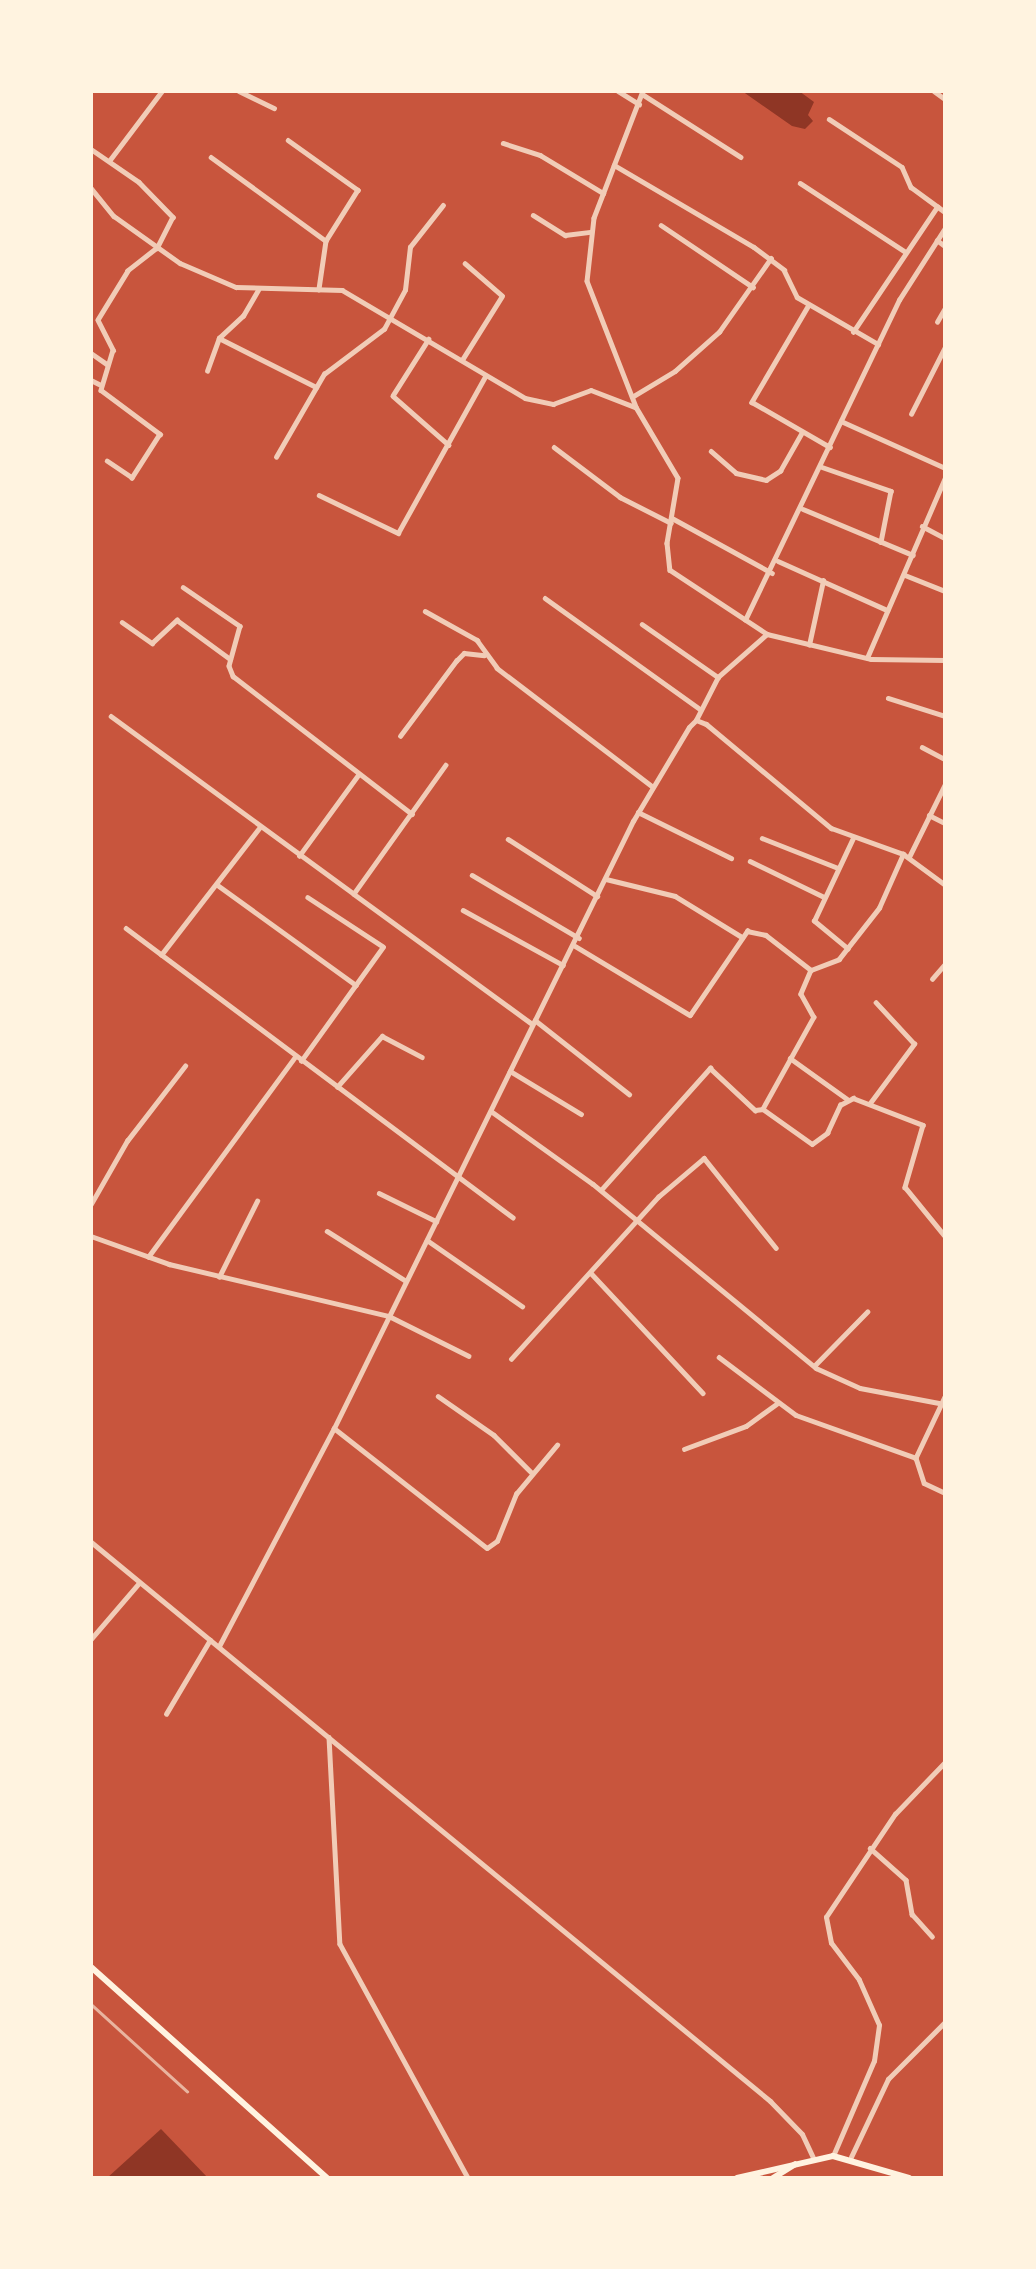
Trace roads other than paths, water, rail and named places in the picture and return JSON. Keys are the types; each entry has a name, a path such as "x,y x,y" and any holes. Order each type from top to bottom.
{"main road":[{"path":"91,1967 327,2178"},
{"path":"737,2178 813,2158 833,2156 851,2157 909,2178"},
{"path":"772,2178 795,2164"}],"street":[{"path":"109,161 162,91"},
{"path":"239,91 274,108"},
{"path":"618,91 639,104"},
{"path":"934,91 945,99"},
{"path":"741,157 643,92 590,232 589,290 636,407 678,478 672,521 670,570 767,634 808,646 867,658 945,660"},
{"path":"829,119 902,167 911,187 945,212"},
{"path":"288,140 358,190 326,241 319,289"},
{"path":"503,143 540,155 604,193"},
{"path":"91,157 93,151 109,161 170,210 172,224 157,247 134,263 101,313 99,327 112,345 99,384"},
{"path":"211,157 326,241"},
{"path":"614,165 771,258 784,270 789,290 809,305 878,345"},
{"path":"800,183 906,253"},
{"path":"91,188 114,216 157,247 236,287 258,290 319,289 351,293 393,316 485,377 539,401 562,402 591,390 636,407"},
{"path":"276,457 316,387 340,356 372,344 393,316 405,290 410,247 443,205"},
{"path":"853,332 937,207"},
{"path":"533,215 565,235 590,232"},
{"path":"661,225 753,287"},
{"path":"745,621 778,561 878,345 945,228"},
{"path":"937,240 945,246"},
{"path":"632,397 702,348 753,287 771,258"},
{"path":"462,360 502,296 465,264"},
{"path":"207,371 219,338 243,316 258,290"},
{"path":"809,305 752,397 801,434 830,447"},
{"path":"936,322 945,308"},
{"path":"219,338 316,387"},
{"path":"429,339 393,396 449,445"},
{"path":"911,414 945,347"},
{"path":"91,353 107,365"},
{"path":"319,495 394,536 449,445 485,377"},
{"path":"91,380 99,384 113,403 160,434 132,478 107,461"},
{"path":"841,421 945,468"},
{"path":"711,451 736,473 766,480 780,471 801,434"},
{"path":"554,447 620,497 772,573"},
{"path":"822,467 891,491 881,542"},
{"path":"867,658 945,478"},
{"path":"803,509 913,555"},
{"path":"922,526 945,538"},
{"path":"778,561 887,610"},
{"path":"905,575 945,591"},
{"path":"808,646 822,582"},
{"path":"183,587 240,626 230,659 233,676 412,814"},
{"path":"545,598 700,709"},
{"path":"425,611 477,640 484,654 564,723 652,786"},
{"path":"122,622 152,643 174,619 230,659"},
{"path":"642,624 718,677"},
{"path":"219,1646 334,1428 652,786 696,720 718,677 767,634"},
{"path":"400,736 464,653 484,654"},
{"path":"888,698 945,716"},
{"path":"111,716 259,828 533,1022 629,1094"},
{"path":"696,720 729,740 831,828 906,856 945,885"},
{"path":"922,747 945,759"},
{"path":"354,894 446,765"},
{"path":"299,856 359,775"},
{"path":"763,1109 814,1017 801,994 811,970 848,949 879,908 945,784"},
{"path":"638,812 731,858"},
{"path":"929,815 945,823"},
{"path":"161,955 219,886 259,828"},
{"path":"762,838 838,868"},
{"path":"848,949 814,921 853,838"},
{"path":"508,839 598,896"},
{"path":"750,861 824,897"},
{"path":"472,875 579,938"},
{"path":"606,879 676,896 742,937"},
{"path":"219,886 356,985"},
{"path":"301,1062 383,947 308,898"},
{"path":"463,910 564,965"},
{"path":"126,928 295,1058 513,1217"},
{"path":"575,946 690,1015 707,999 742,937 755,930 766,935 811,970"},
{"path":"932,979 945,964"},
{"path":"870,1103 914,1044 876,1003"},
{"path":"337,1087 382,1036 422,1057"},
{"path":"148,1257 295,1058"},
{"path":"790,1058 847,1099 870,1103 923,1125 905,1187 945,1236"},
{"path":"91,1204 127,1141 185,1066"},
{"path":"601,1190 710,1068 755,1110 763,1109 812,1144 820,1143 847,1099"},
{"path":"510,1071 581,1114"},
{"path":"491,1111 601,1190 814,1366 860,1388 939,1403"},
{"path":"511,1359 638,1220 704,1158 776,1248"},
{"path":"379,1193 436,1221"},
{"path":"219,1277 257,1201"},
{"path":"327,1231 406,1281"},
{"path":"91,1236 148,1257 219,1277 389,1316 469,1356"},
{"path":"426,1240 523,1306"},
{"path":"591,1273 704,1394"},
{"path":"814,1366 867,1312"},
{"path":"719,1357 776,1404 916,1458"},
{"path":"438,1396 494,1435 531,1472"},
{"path":"945,1397 939,1403 916,1458 923,1483 945,1493"},
{"path":"684,1449 746,1426 776,1404"},
{"path":"334,1428 483,1547 497,1541 502,1517 531,1472 557,1445"},
{"path":"91,1542 770,2101 802,2134 813,2158"},
{"path":"91,1639 139,1583"},
{"path":"166,1714 211,1639"},
{"path":"329,1737 340,1944 468,2178"},
{"path":"833,2156 874,2061 879,2025 868,1995 831,1944 826,1917 870,1849 945,1762"},
{"path":"870,1849 906,1880 912,1914 932,1936"},
{"path":"851,2157 888,2079 945,2022"}],"railway":[{"path":"91,2004 187,2091"}]}
